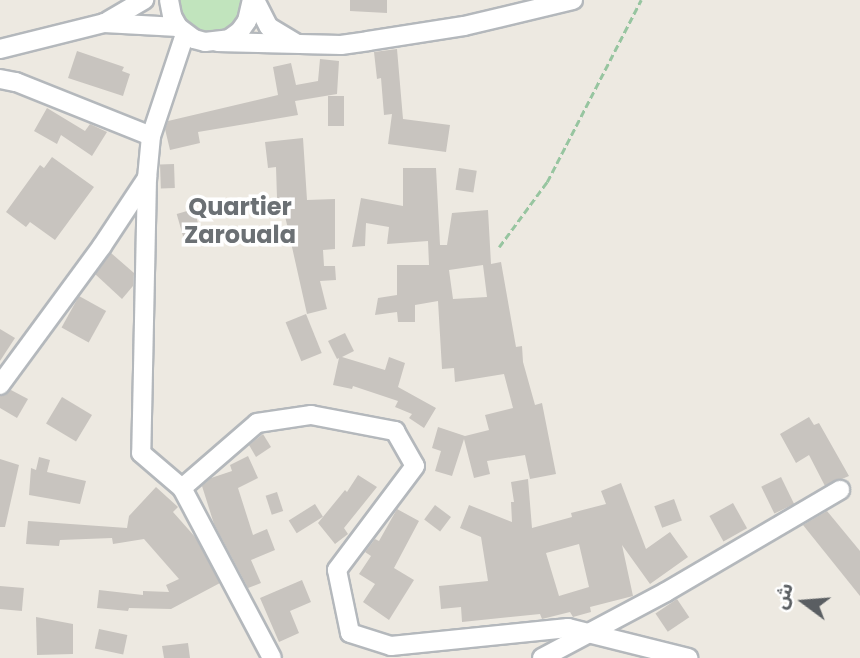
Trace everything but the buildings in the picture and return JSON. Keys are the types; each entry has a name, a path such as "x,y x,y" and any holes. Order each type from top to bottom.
{"street":[{"path":"0,49 104,23 144,0"},
{"path":"169,0 172,16 181,31 194,40 341,45 416,35 573,0"},
{"path":"217,42 240,31 247,21 253,0"},
{"path":"253,0 269,27 299,44"},
{"path":"104,23 181,31"},
{"path":"181,31 151,136 141,453 182,488 272,658"},
{"path":"0,79 16,82 151,136"},
{"path":"0,385 148,178"},
{"path":"182,488 257,423 311,415 395,431 415,466 337,570 350,633 391,646 568,628 688,658"},
{"path":"542,658 586,632 666,592 840,490"}],"path":[{"path":"499,247 547,182 641,0"}],"green space":[{"path":"176,0 246,0 241,19 226,33 197,33 181,20"}],"district":[{"name":"Quartier Zarouala","path":"240,221"}]}
